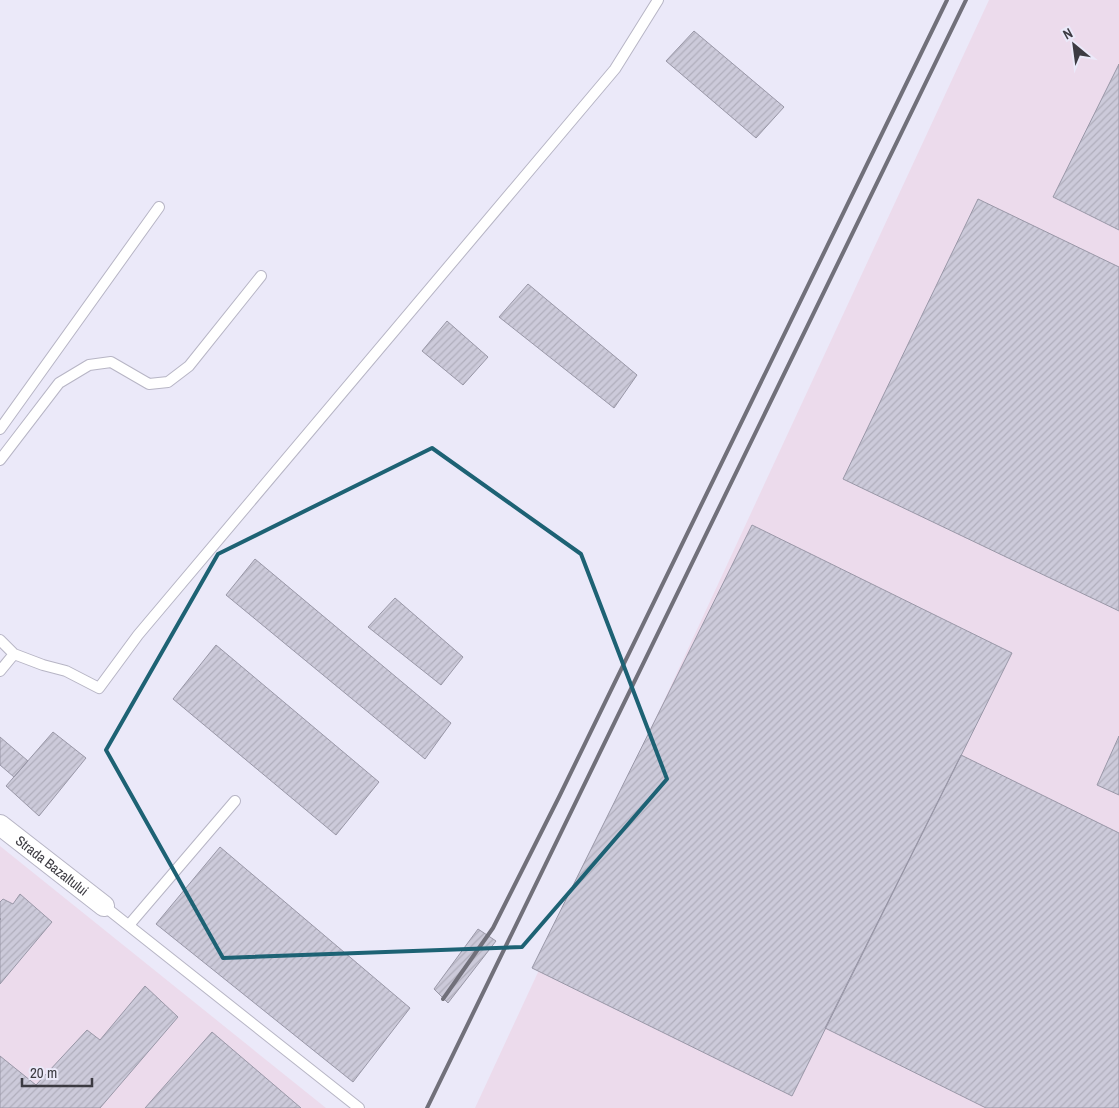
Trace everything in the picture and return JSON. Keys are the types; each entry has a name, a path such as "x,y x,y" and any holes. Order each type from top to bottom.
{"street":[{"name":"Strada Bazaltului","path":"0,825 104,906"}],"lane":[{"path":"0,640 14,654 66,671 99,688 138,635 615,69 658,0"},
{"path":"0,429 158,207"},
{"path":"0,460 59,383 89,365 111,362 149,384 168,382 189,366 261,276"},
{"path":"0,672 14,654"},
{"path":"129,926 235,801"},
{"path":"104,906 360,1108"}],"highlighted area":[{"path":"432,448 581,554 667,779 522,947 223,958 106,750 218,554"}],"shaded area":[{"path":"989,0 1119,0 1119,1108 475,1108"},
{"path":"0,846 326,1108 0,1108"}],"building":[{"path":"694,31 784,107 756,138 666,61"},
{"path":"1119,64 1119,230 1053,197"},
{"path":"978,199 1119,267 1119,611 843,479"},
{"path":"528,284 637,375 614,408 499,317"},
{"path":"447,321 488,357 463,385 422,351"},
{"path":"752,525 1012,653 792,1096 532,968"},
{"path":"255,559 451,723 425,759 226,595"},
{"path":"395,598 463,657 441,685 368,627"},
{"path":"216,645 379,782 336,835 173,699"},
{"path":"53,732 86,758 39,816 6,786"},
{"path":"1119,736 1119,795 1097,785"},
{"path":"0,737 28,761 14,777 0,765"},
{"path":"961,755 1119,833 1119,1108 986,1108 825,1028"},
{"path":"220,847 410,1008 353,1082 156,924"},
{"path":"20,894 52,922 0,984 0,902 3,899 13,904"},
{"path":"478,929 496,941 448,1003 434,989"},
{"path":"145,986 178,1017 100,1108 0,1108 0,1056 36,1085 87,1030 100,1040"},
{"path":"212,1032 301,1108 145,1108"}],"railway":[{"path":"443,999 493,928 559,797 947,0"},
{"path":"427,1108 966,0"}]}
